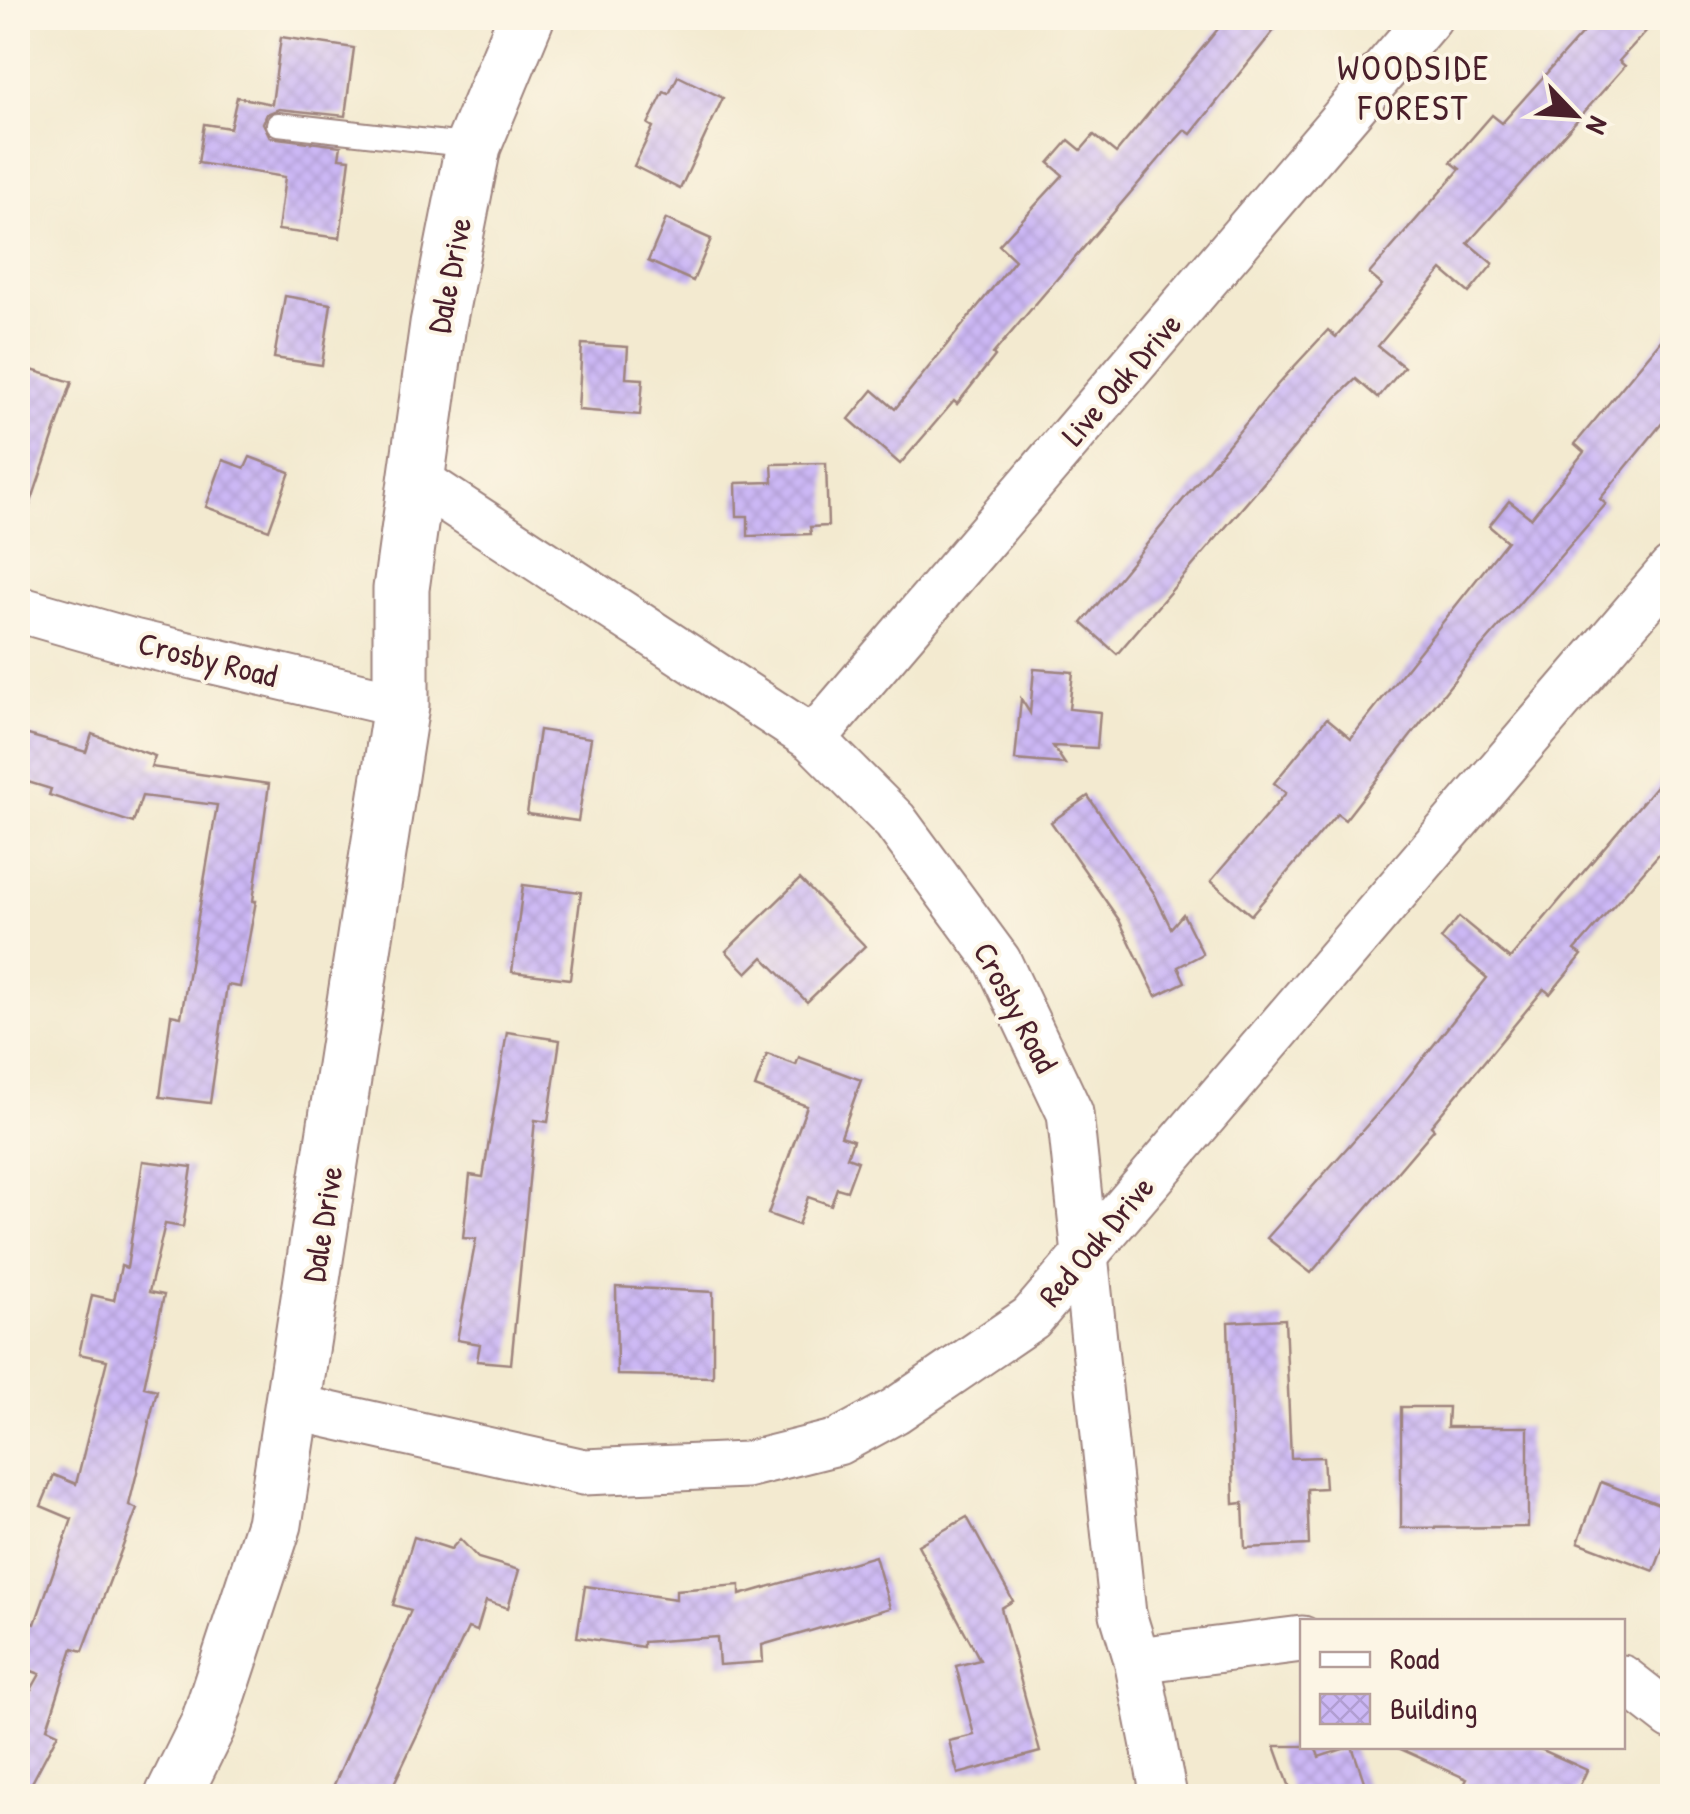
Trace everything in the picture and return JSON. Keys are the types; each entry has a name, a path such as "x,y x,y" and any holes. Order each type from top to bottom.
{"street":[{"name":"Dale Drive","path":"173,1796 208,1725 274,1524 401,705 401,636 422,590 426,564 408,542 438,324 473,146 526,18"},
{"name":"Live Oak Drive","path":"813,739 1429,18"},
{"name":"Crosby Road","path":"418,480 813,739 895,821 998,961 1070,1113 1123,1614 1137,1660 1164,1796"},
{"name":"Red Oak Drive","path":"294,1407 584,1472 746,1464 838,1442 895,1411 1031,1318 1672,570"},
{"name":"Crosby Road","path":"18,609 133,642 401,705"},
{"path":"1137,1660 1300,1639"},
{"path":"1625,1680 1672,1717"}],"lane":[{"path":"278,124 473,146"}],"building":[{"path":"1227,18 1284,18 1191,134 1185,130 1172,144 993,354 957,404 954,401 900,464 849,419 873,390 895,409 1015,260 999,245 1063,175 1049,163 1069,140 1081,150 1094,135 1116,153"},
{"path":"1596,18 1658,18 1619,61 1625,66 1468,243 1493,264 1469,293 1442,270 1378,346 1404,367 1378,398 1356,379 1338,396 1117,654 1082,623 1278,384 1328,330 1336,337 1382,285 1369,274 1460,169 1451,162 1492,115 1502,123"},
{"path":"281,37 354,48 345,116 279,109 267,114 263,123 270,137 341,146 339,158 350,159 340,238 278,230 285,177 198,163 204,124 230,128 237,97 272,104"},
{"path":"678,76 723,98 680,189 634,166 653,127 648,124 664,92 669,94"},
{"path":"666,219 711,239 693,281 648,261"},
{"path":"285,296 331,304 322,365 274,358"},
{"path":"1672,327 1672,411 1600,499 1606,504 1470,660 1345,820 1337,814 1251,915 1211,881 1286,793 1274,783 1327,718 1351,738 1507,541 1489,526 1509,501 1531,518 1584,452 1575,444"},
{"path":"582,344 628,347 626,378 643,379 640,415 578,410"},
{"path":"18,366 72,382 25,520 18,518"},
{"path":"250,457 290,472 269,530 206,507 223,460 245,468"},
{"path":"826,463 828,526 810,527 811,534 748,536 748,516 737,516 736,483 773,482 772,464"},
{"path":"1034,669 1073,672 1069,709 1100,712 1097,748 1053,746 1065,764 1015,760 1021,699 1030,713"},
{"path":"539,730 591,738 578,821 527,814"},
{"path":"18,732 86,752 92,734 155,756 151,767 269,784 256,901 240,987 227,985 210,1103 160,1097 171,1015 181,1017 217,805 142,796 133,823 49,795 51,789 18,779"},
{"path":"1672,767 1672,839 1575,950 1582,955 1550,994 1544,989 1431,1126 1434,1129 1311,1273 1267,1238 1393,1096 1487,978 1441,939 1459,917 1510,959"},
{"path":"1088,796 1154,893 1171,928 1183,914 1203,954 1178,967 1185,982 1156,996 1119,920 1051,822"},
{"path":"800,879 865,946 807,1002 763,957 747,973 726,951"},
{"path":"523,885 581,892 570,979 512,972"},
{"path":"507,1032 560,1040 548,1122 535,1120 511,1364 477,1361 480,1344 457,1340 476,1239 463,1238 470,1175 483,1177"},
{"path":"767,1054 796,1065 799,1057 861,1080 841,1136 853,1140 847,1157 858,1161 847,1191 837,1188 831,1205 808,1197 798,1225 768,1214 807,1106 755,1087"},
{"path":"143,1161 192,1167 183,1227 165,1224 149,1292 164,1295 144,1387 157,1390 129,1505 137,1509 83,1651 73,1648 47,1728 58,1733 25,1796 18,1796 18,1713 40,1674 18,1666 18,1618 35,1624 72,1519 41,1506 54,1475 76,1484 107,1360 79,1354 92,1295 114,1300 121,1266 127,1268"},
{"path":"616,1287 713,1292 713,1377 617,1375"},
{"path":"1285,1319 1291,1458 1323,1457 1325,1488 1307,1489 1309,1545 1245,1548 1243,1503 1234,1504 1228,1322"},
{"path":"1401,1407 1448,1407 1447,1427 1528,1427 1528,1527 1401,1528"},
{"path":"1601,1482 1672,1509 1672,1524 1654,1571 1578,1542"},
{"path":"967,1517 1013,1601 1001,1608 1040,1752 958,1774 949,1741 974,1735 956,1666 980,1660 918,1545"},
{"path":"414,1537 451,1549 460,1539 478,1558 519,1570 508,1608 486,1601 477,1631 468,1628 388,1796 329,1796 411,1610 393,1605"},
{"path":"875,1556 890,1608 762,1645 763,1662 719,1665 717,1637 643,1642 643,1647 577,1637 585,1586 676,1599 676,1590 740,1585 740,1595"},
{"path":"1275,1746 1316,1749 1319,1757 1353,1749 1369,1796 1293,1796"},
{"path":"1401,1749 1541,1749 1587,1770 1575,1796 1488,1796 1464,1785 1467,1779"}],"district":[{"name":"WOODSIDE FOREST","path":"1414,87"}]}
